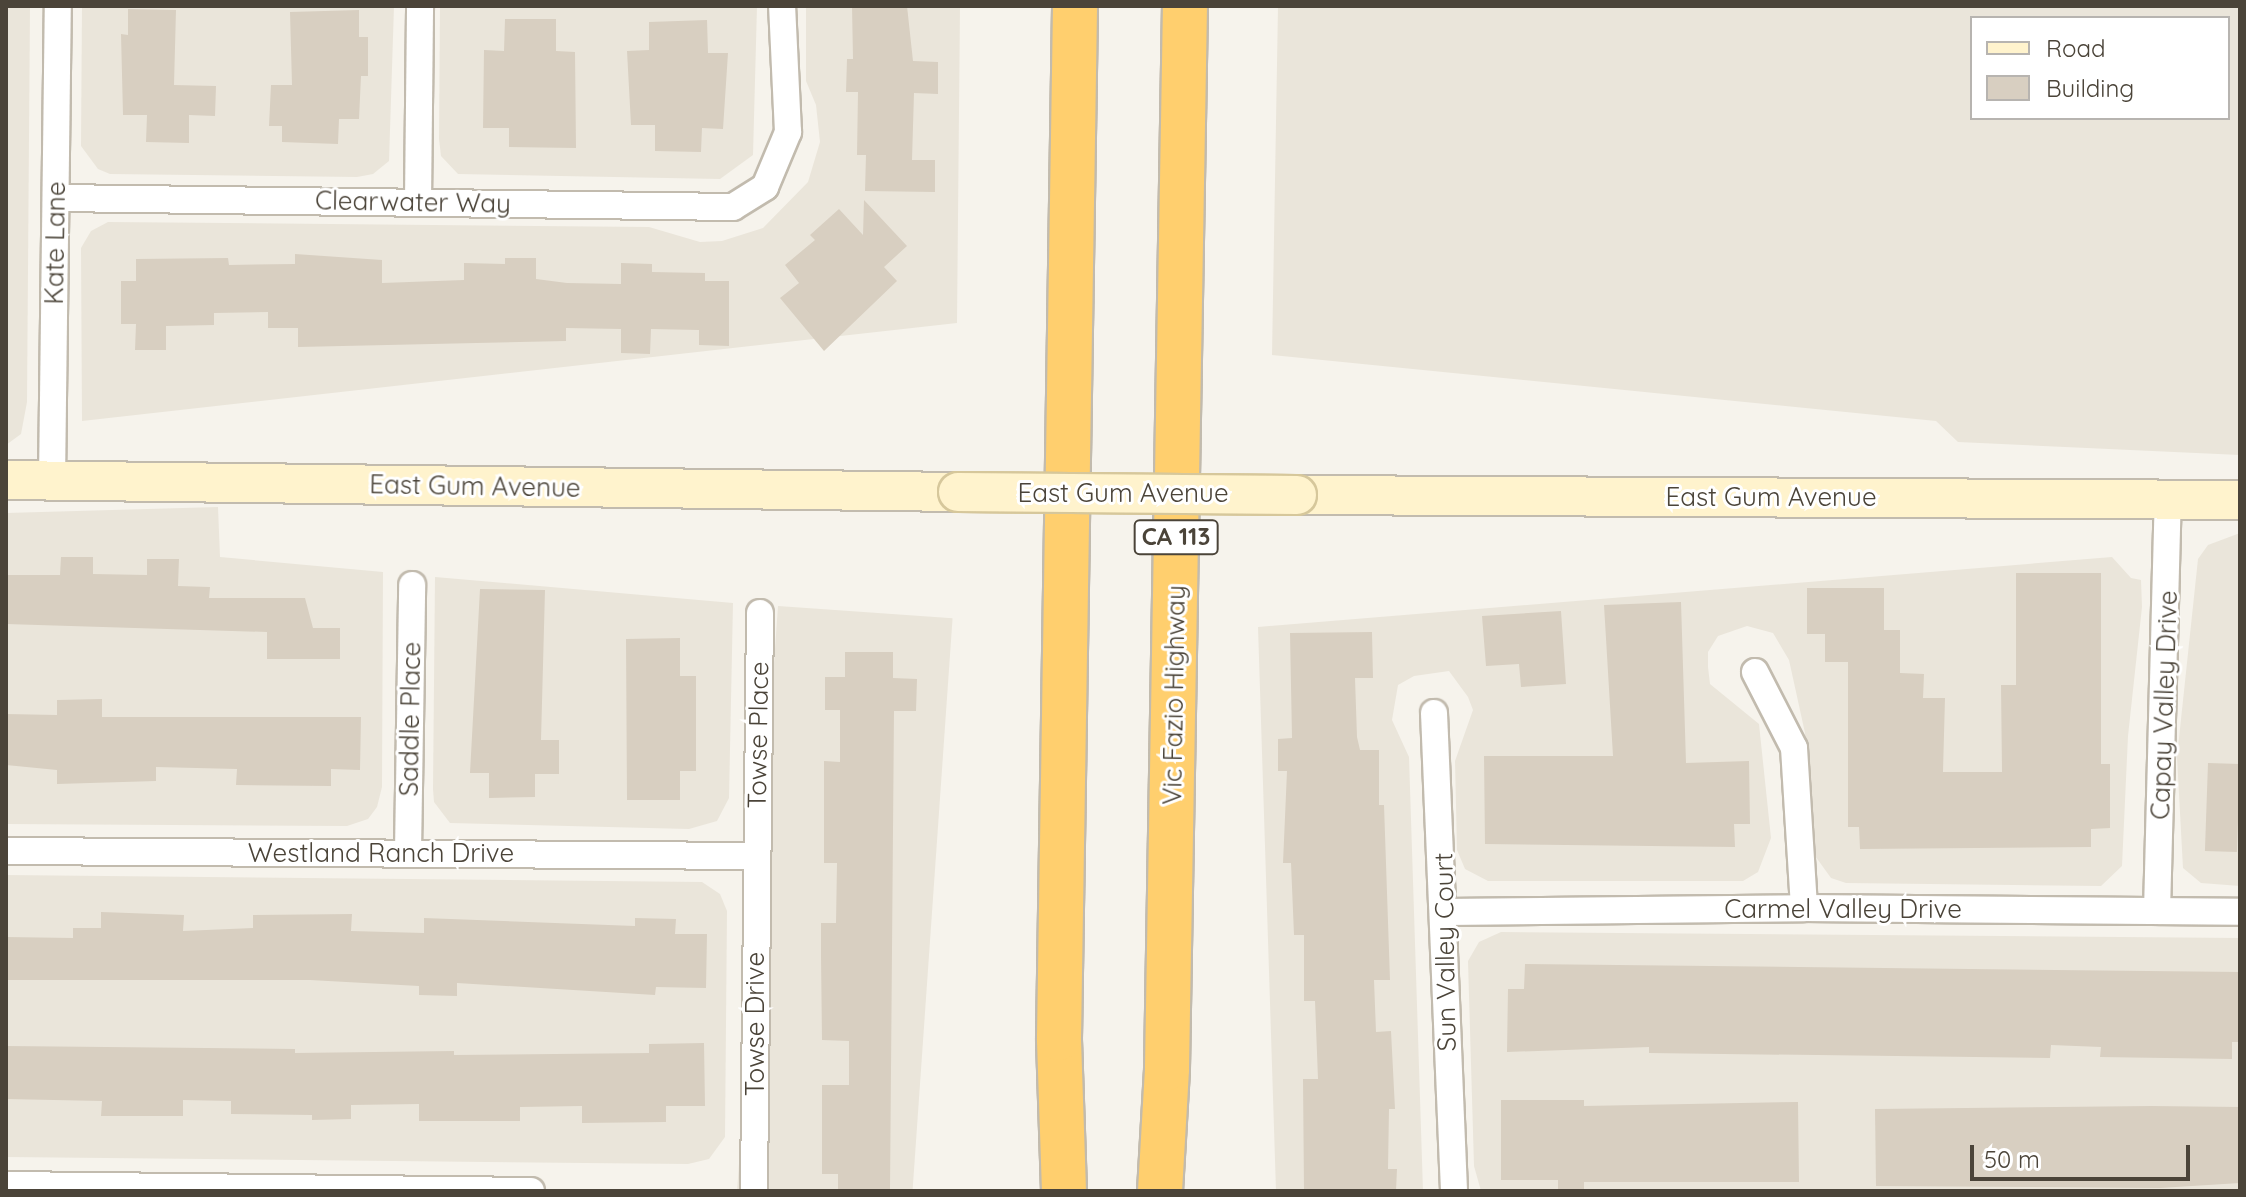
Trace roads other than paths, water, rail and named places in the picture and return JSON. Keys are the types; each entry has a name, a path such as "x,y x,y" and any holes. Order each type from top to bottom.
{"highway":[{"path":"1064,1191 1059,1038 1075,6"},
{"name":"Vic Fazio Highway","path":"1160,1191 1167,1068 1185,6"},
{"path":"1036,1191 1059,1038"},
{"path":"1167,1068 1185,1191"}],"street":[{"name":"Kate Lane","path":"52,481 58,6"},
{"path":"418,202 420,6"},
{"name":"Clearwater Way","path":"56,198 418,202 693,210 733,207 765,187 788,132 782,6"},
{"name":"East Gum Avenue","path":"6,480 958,492 2240,500"},
{"name":"Capay Valley Drive","path":"2157,911 2168,499"},
{"name":"Saddle Place","path":"408,852 412,585"},
{"name":"Towse Place","path":"756,856 760,613"},
{"path":"1755,672 1794,748 1804,908"},
{"name":"Sun Valley Court","path":"1434,713 1446,912 1454,1191"},
{"name":"Westland Ranch Drive","path":"6,851 756,856"},
{"name":"Towse Drive","path":"754,1191 756,856"},
{"name":"Carmel Valley Drive","path":"1446,912 1804,908 2240,912"},
{"path":"6,1185 531,1191"}]}
